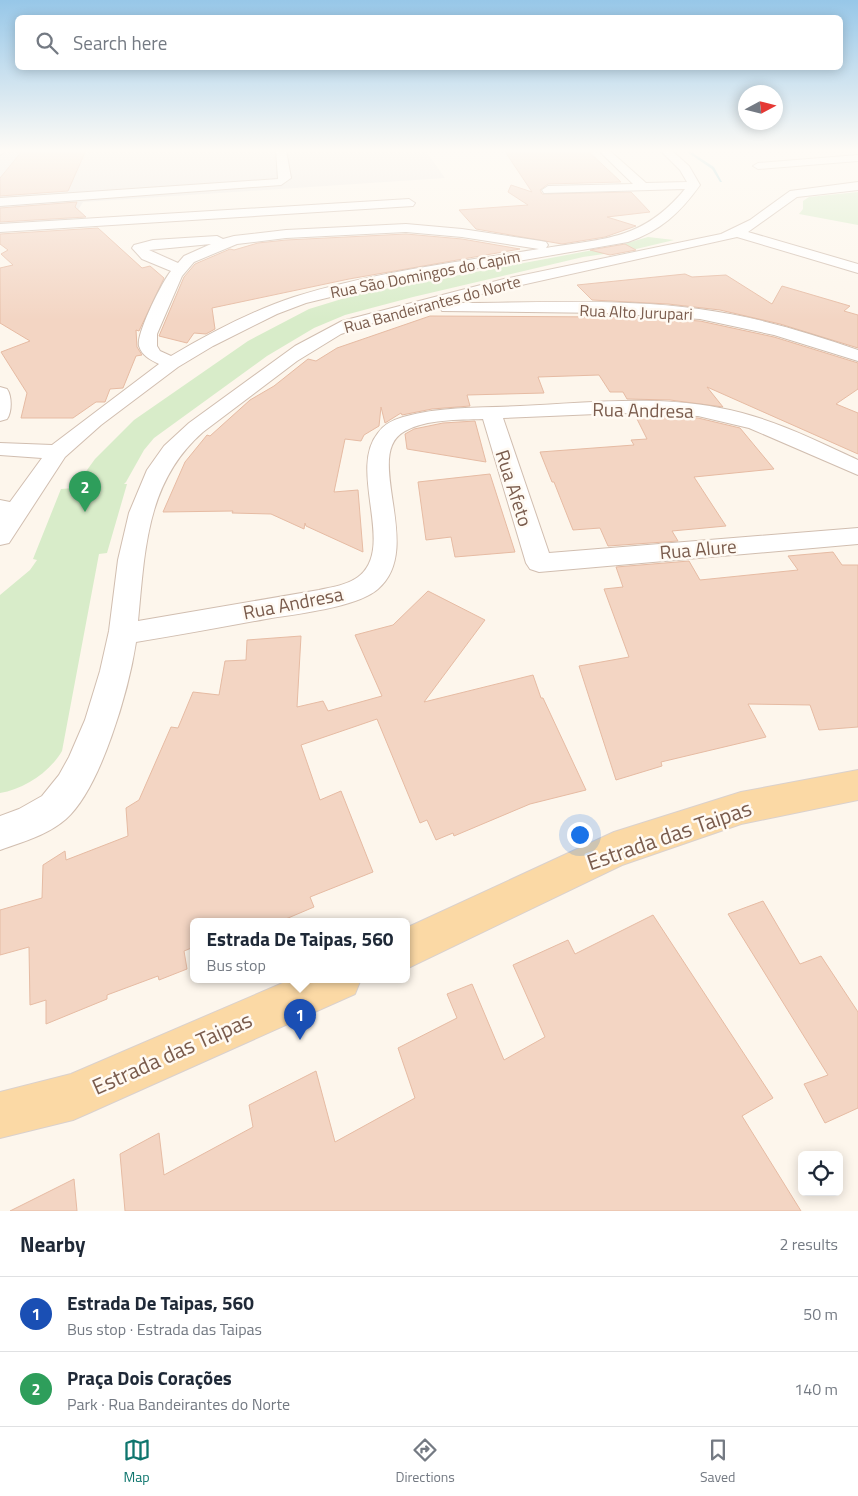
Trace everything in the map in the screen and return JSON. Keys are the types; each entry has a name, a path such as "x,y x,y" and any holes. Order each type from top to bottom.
{"main road":[{"name":"Estrada das Taipas","path":"410,947 614,850 741,808 858,785"},
{"name":"Estrada das Taipas","path":"0,1115 73,1097 331,983"}],"street":[{"path":"0,228 352,207"},
{"name":"Rua São Domingos do Capim","path":"8,509 57,452 94,421 172,363 215,338 271,311 300,300 380,280 623,239 646,232 666,218 676,207"},
{"name":"Rua Bandeirantes do Norte","path":"123,634 131,561 140,517 154,478 172,451 195,428 283,361 322,337 360,321 544,274 737,233 763,217 776,207"},
{"path":"180,269 147,256 139,248 153,244 234,240 286,234 406,228 462,232 563,249"},
{"path":"737,233 858,269"},
{"path":"172,363 154,354 148,346 148,334 180,269 198,254 234,240"},
{"name":"Rua Alto Jurupari","path":"409,308 601,309 699,314 756,325 858,356"},
{"path":"0,392 0,415"},
{"name":"Rua Andresa","path":"123,634 318,600 350,592 370,582 384,562 385,529 376,460 381,442 398,426 446,417 491,413 642,408 719,413 767,428 858,468"},
{"name":"Rua Afeto","path":"491,413 539,563"},
{"path":"0,449 57,452"},
{"path":"0,536 8,509"},
{"name":"Rua Alure","path":"539,563 858,536"},
{"path":"0,833 28,824 59,803 85,763 109,691 123,634"}],"shaded area":[{"path":"0,207 80,207 67,227 0,231"}],"green space":[{"path":"803,207 858,207 858,225 799,214"},
{"path":"648,237 674,240 632,250 583,257 345,315 314,328 267,356 154,438 144,450 124,484 127,484 107,553 99,554 62,751 57,759 35,779 18,788 0,793 0,595 30,570 37,560 33,559 61,489 74,488 95,459 134,420 248,341 309,309 358,294 620,245"}],"building":[{"path":"75,207 86,217 0,222 0,208"},
{"path":"507,207 645,207 650,212 607,217 636,226 605,237 562,244 476,229 459,210"},
{"path":"98,228 142,268 150,266 164,278 139,331 136,330 137,347 142,355 136,356 123,388 110,389 105,402 96,402 73,418 21,418 27,393 1,352 30,341 0,323 0,268 13,265 1,254 8,250 0,244 0,234"},
{"path":"406,234 462,239 520,249 349,279 212,308 215,329 206,334 194,333 187,343 159,336 184,277 195,264 230,249 234,250 258,243 286,240"},
{"path":"625,244 636,250 610,255 590,250"},
{"path":"685,274 692,277 726,275 772,304 782,286 850,306 844,311 858,315 858,348 780,324 720,310 668,304 592,300 577,285"},
{"path":"606,315 700,321 774,337 858,363 858,389 836,404 858,413 858,454 707,387 723,407 670,400 627,399 623,392 610,392 599,375 538,377 544,393 467,395 470,406 432,409 402,415 401,413 385,423 381,407 379,426 364,435 361,441 345,439 334,492 358,490 363,552 306,526 305,523 304,529 271,514 232,513 233,511 163,512 185,462 207,435 210,436 250,400 274,386 308,359 316,361 337,348 430,316 609,317"},
{"path":"635,415 698,418 740,428 774,469 694,477 726,526 672,531 678,541 608,546 600,528 573,530 540,452 634,445 631,440 647,439"},
{"path":"475,421 486,462 407,449 405,434 414,429 443,423"},
{"path":"490,474 515,552 455,557 451,537 426,540 418,482"},
{"path":"833,552 842,565 858,565 858,727 819,730 810,705 748,704 766,737 661,762 662,766 616,780 579,666 629,657 604,589 623,587 616,567 689,561 700,580 798,570 788,556"},
{"path":"428,591 485,620 424,702 533,675 541,698 543,698 586,790 530,804 454,836 453,833 436,840 427,820 420,823 377,719 301,745 320,800 341,791 373,872 310,897 314,907 288,918 190,918 190,949 184,951 187,969 159,980 158,976 107,995 107,999 46,1024 46,1000 30,1005 29,947 0,955 0,910 42,898 43,865 65,851 66,860 128,836 126,808 139,800 171,727 178,728 193,692 219,695 225,661 246,660 247,640 301,636 297,707 323,701 328,711 382,696 355,635 393,625"},
{"path":"763,901 800,964 821,956 858,1012 858,1108 825,1123 804,1084 828,1075 728,914"},
{"path":"653,915 773,1098 742,1116 801,1211 125,1211 120,1154 159,1133 164,1175 253,1127 249,1105 316,1071 335,1142 415,1098 398,1048 457,1018 447,994 472,984 504,1060 545,1037 513,965 568,940 575,954"},
{"path":"74,1179 77,1211 10,1211"}],"place":[{"name":"Praça Dois Corações","path":"85,512"},
{"name":"Estrada De Taipas, 560","path":"300,1040"}]}
